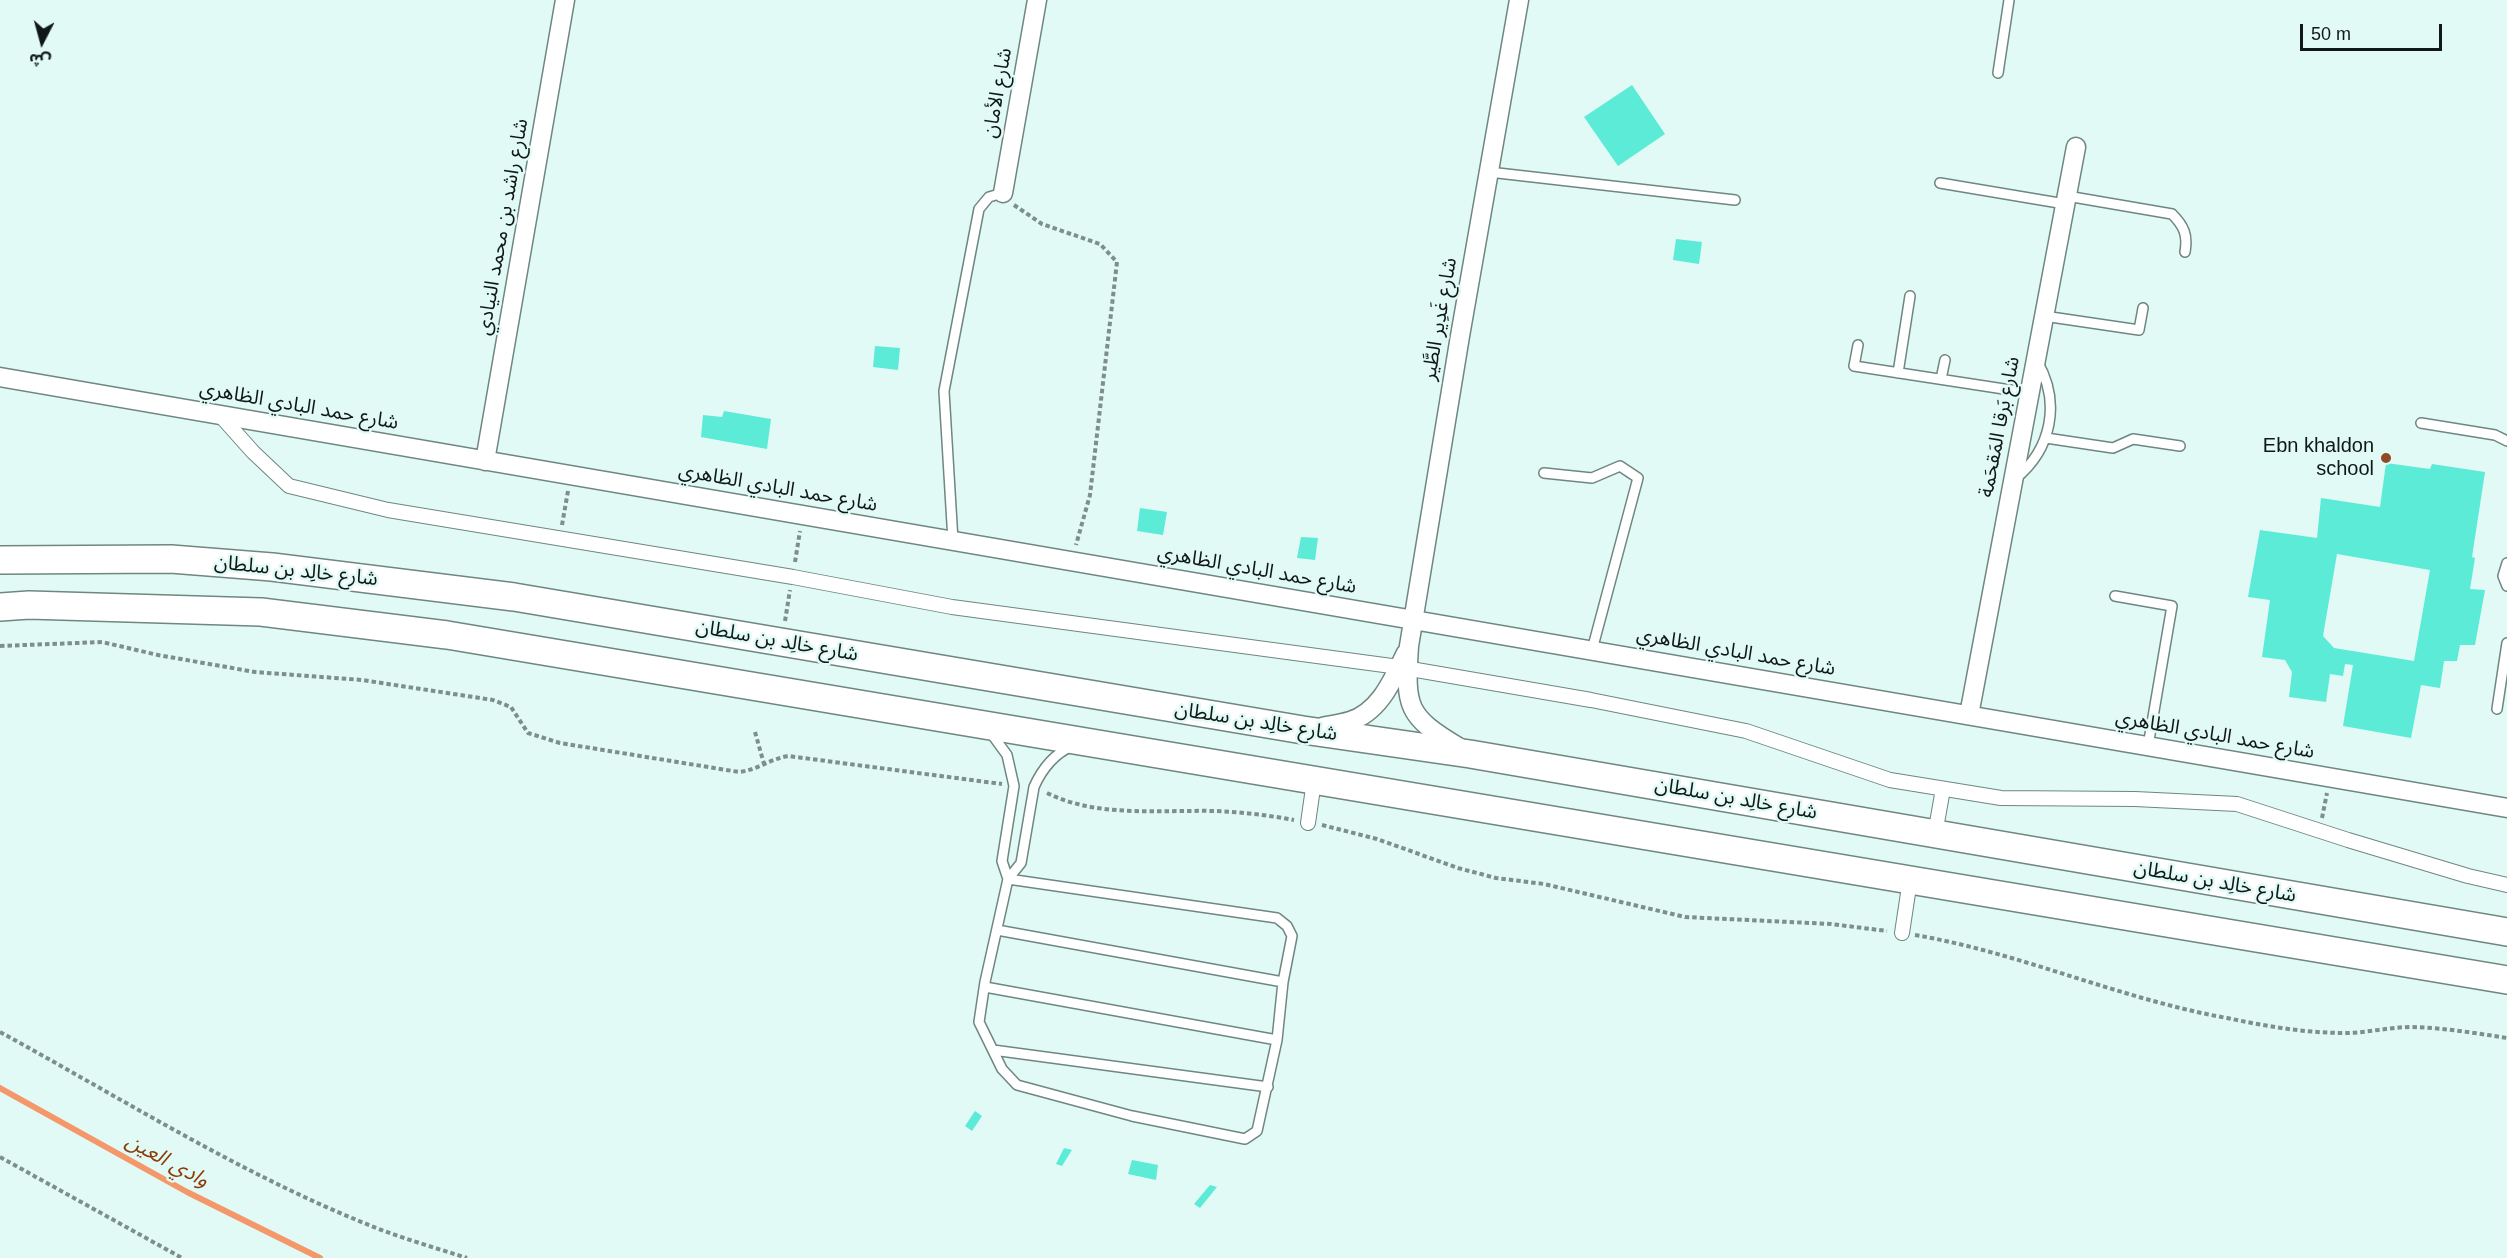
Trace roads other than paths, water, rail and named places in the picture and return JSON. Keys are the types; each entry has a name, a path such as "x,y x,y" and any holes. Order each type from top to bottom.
{"main road":[{"name":"شارع خالِد بن سلطان","path":"0,560 171,559 272,567 502,596 1303,730 1470,754 2507,932"},
{"path":"0,607 29,605 261,612 447,635 2507,980"}],"street":[{"name":"شارع راشد بن محمد النيادي","path":"485,461 565,0"},
{"name":"شارع الأمان","path":"1003,193 1037,0"},
{"name":"شارع غَدِير الطَّير","path":"1303,730 1351,721 1369,711 1403,668 1410,646 1519,0"},
{"name":"شارع بَرقا المَقحَمة","path":"1969,715 2076,147"},
{"name":"شارع حمد البادي الظاهري","path":"0,377 2507,808"},
{"path":"220,415 253,452 289,486 388,510 793,577 952,607 1403,668 1591,700 1746,731 1890,780 1943,789 2001,798 2135,799 2237,804 2468,876 2507,885"},
{"name":"شارع غَدِير الطَّير","path":"1403,668 1412,707 1421,722 1470,754"},
{"path":"1308,823 1314,781"},
{"path":"1935,834 1943,789"},
{"path":"1902,933 1910,880"}],"lane":[{"path":"1998,73 2009,0"},
{"path":"1489,172 1735,200"},
{"path":"1940,183 2172,214 2181,223 2187,237 2185,252"},
{"path":"953,541 945,379 979,209 989,197 1003,193"},
{"path":"1898,373 1910,296"},
{"path":"2044,316 2139,330 2143,308"},
{"path":"1858,345 1854,366 2030,393"},
{"path":"2013,481 2033,462 2050,425 2050,397 2043,371 2036,359"},
{"path":"1941,379 1944,360"},
{"path":"2421,423 2495,435 2507,441"},
{"path":"2046,438 2113,448 2133,439 2180,446"},
{"path":"1544,473 1592,478 1620,466 1638,478 1592,650"},
{"path":"2507,563 2503,576 2507,586"},
{"path":"2115,596 2172,606 2148,746"},
{"path":"2497,709 2507,643"},
{"path":"982,726 996,739 1007,755 1014,786 1002,861 1008,879"},
{"path":"1008,879 1277,918 1287,926 1292,936 1283,982 1277,1040 1257,1131 1245,1138 1132,1116 1017,1085 1002,1069 979,1022 1008,879 1021,863 1034,787 1039,775 1052,760 1081,742"},
{"path":"997,930 1283,982"},
{"path":"985,987 1277,1040"},
{"path":"993,1050 1268,1087"}],"waterway":[{"name":"وادي العين","path":"0,1088 187,1192 320,1258"}],"place":[{"name":"Ebn khaldon school","path":"2386,458"}]}
